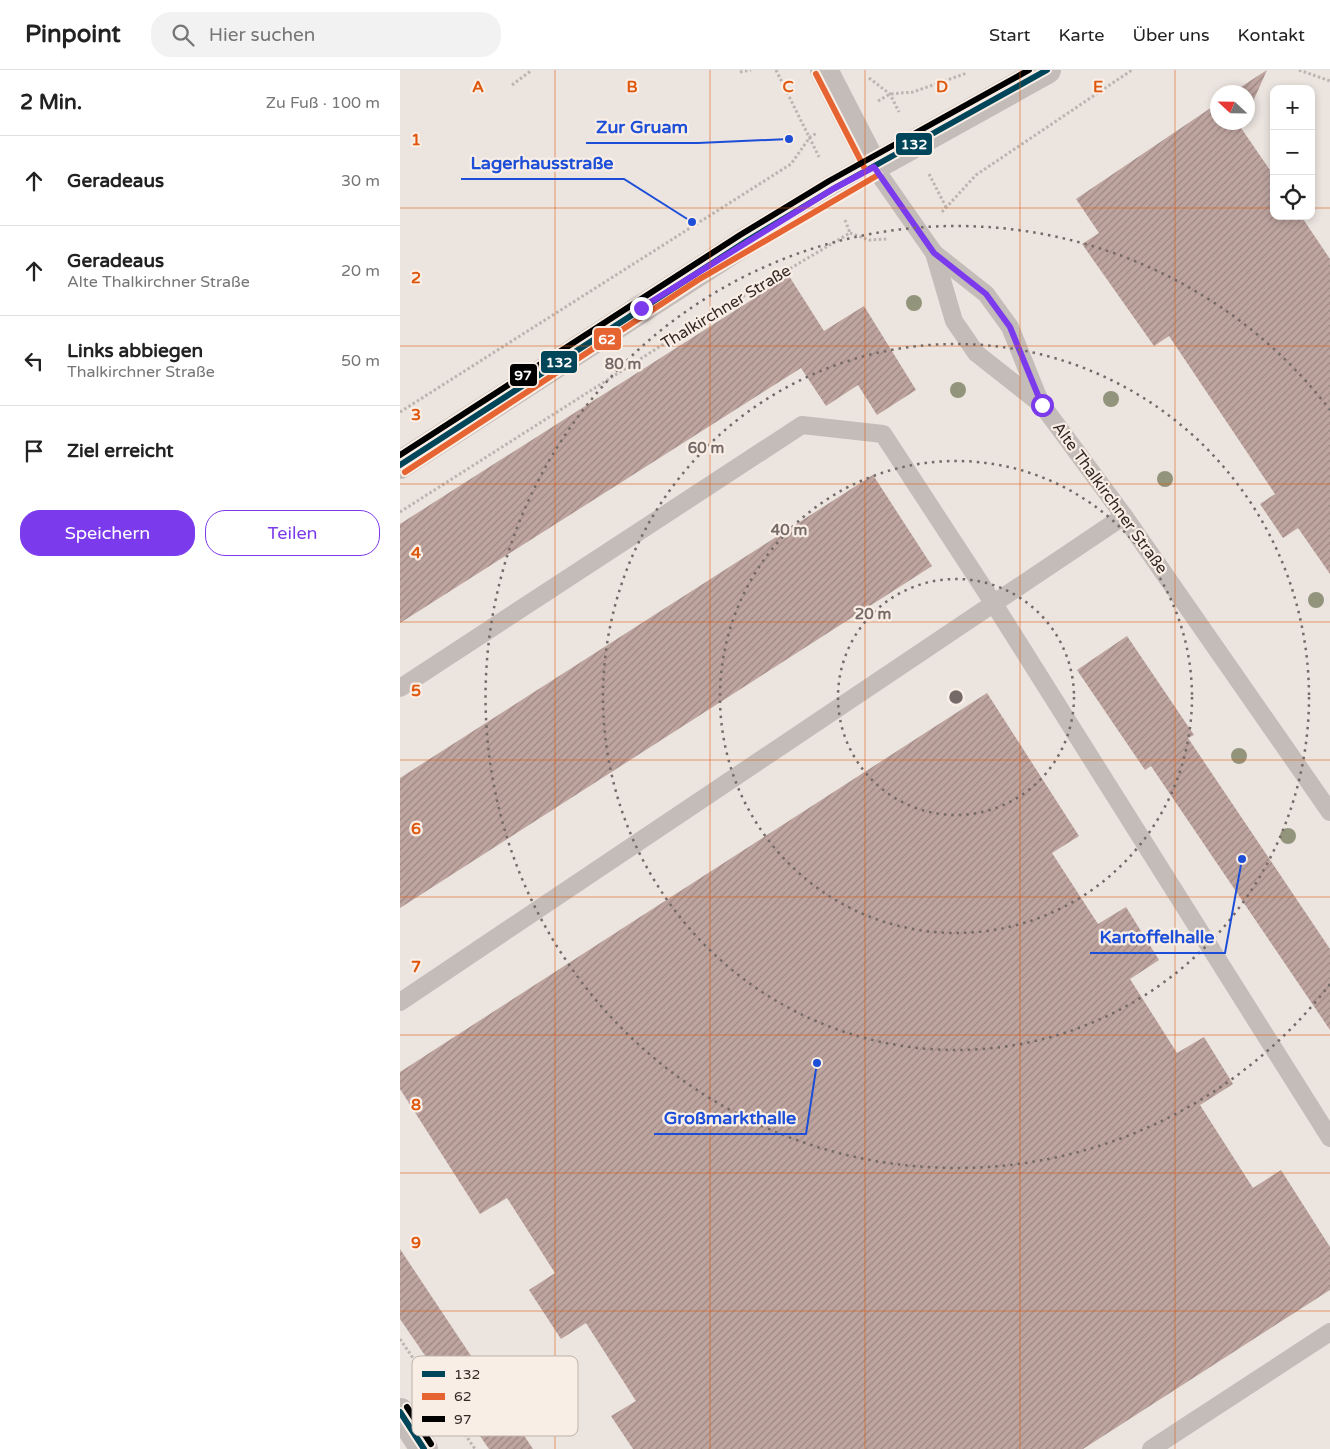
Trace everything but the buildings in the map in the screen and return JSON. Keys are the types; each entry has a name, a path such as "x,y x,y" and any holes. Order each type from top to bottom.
{"street":[{"path":"824,70 874,167"},
{"path":"400,465 705,267 833,189 1047,70"},
{"path":"400,1412 412,1430"},
{"path":"416,1436 424,1449"}],"lane":[{"name":"Alte Thalkirchner Straße","path":"874,167 934,253 954,321 976,353 1042,405 1124,516 1330,812"},
{"path":"934,253 986,294 1010,327 1042,405"},
{"path":"400,688 802,425 883,434 994,604 1330,1138"},
{"path":"400,1002 1124,516"},
{"path":"1152,1449 1330,1332"}],"path":[{"path":"512,85 532,70"},
{"path":"740,72 751,70"},
{"path":"400,412 791,164 810,137 776,70"},
{"path":"863,74 890,94 913,92 969,72 962,70"},
{"path":"947,209 976,175 1132,70"},
{"path":"1299,70 1330,81"},
{"name":"Thalkirchner Straße","path":"400,512 678,336 850,233"},
{"path":"400,1339 412,1357"},
{"path":"466,1436 475,1449"}],"transit line":[{"name":"97","path":"400,455 740,235 829,181 1029,70"},
{"name":"132","path":"400,465 745,242 833,189 1047,70"},
{"name":"62","path":"816,74 866,171"},
{"name":"62","path":"405,472 698,280 878,175"},
{"name":"97","path":"407,1407 412,1415"},
{"name":"132","path":"400,1412 412,1430"},
{"name":"132","path":"416,1436 424,1449"},
{"name":"97","path":"426,1436 431,1444"}],"place":[{"name":"Zur Gruam","path":"789,139"},
{"name":"Lagerhausstraße","path":"692,222"},
{"name":"Kartoffelhalle","path":"1242,859"},
{"name":"Großmarkthalle","path":"817,1063"}],"route":[{"path":"641,308 833,189 874,167 934,253 986,294 1010,327 1042,405"}]}
